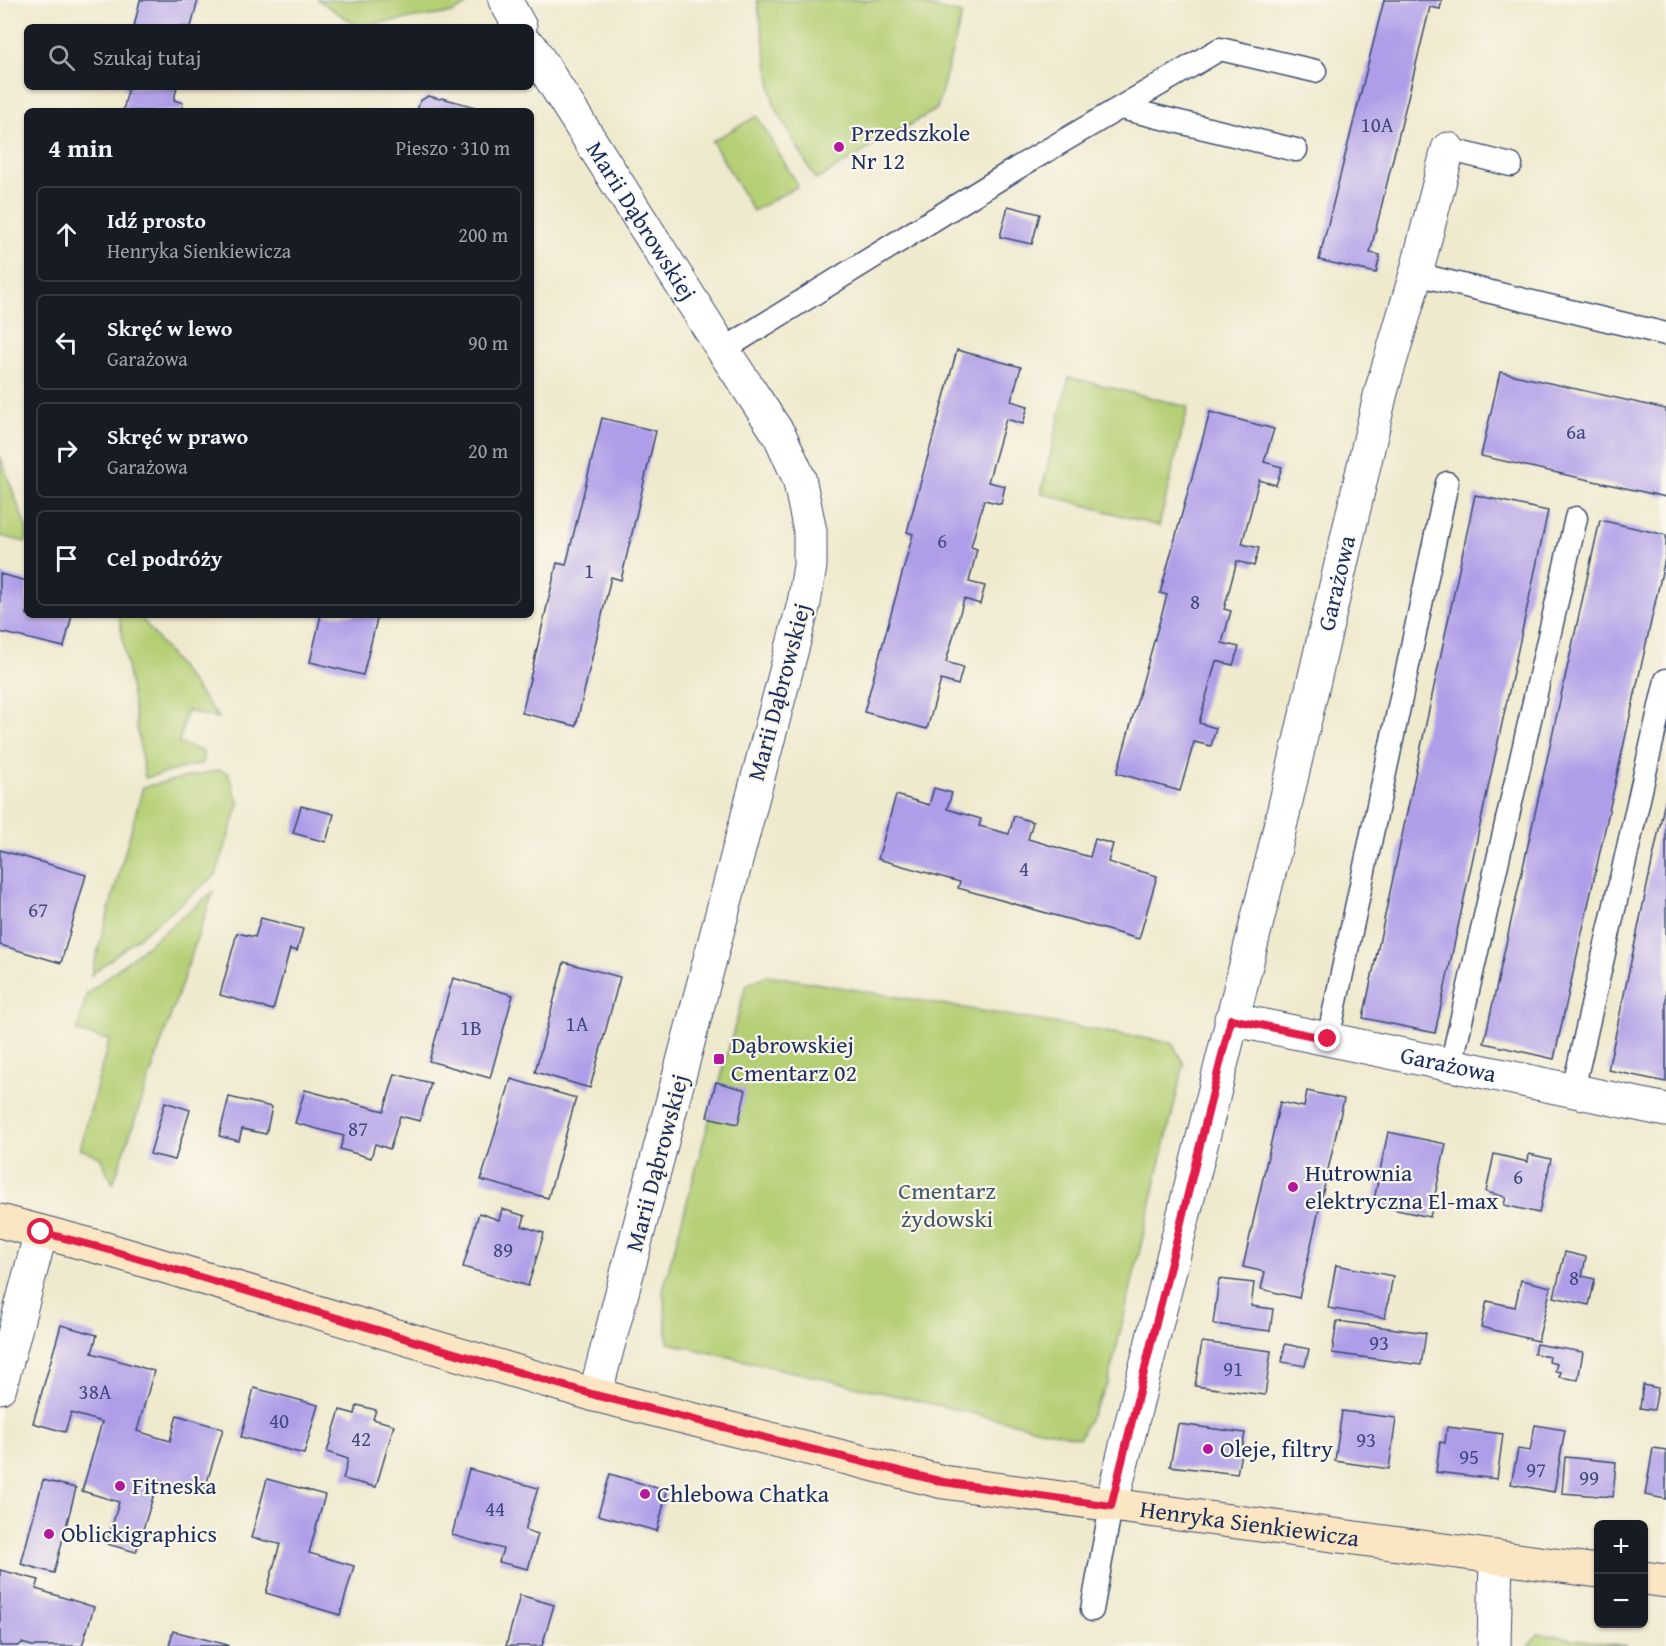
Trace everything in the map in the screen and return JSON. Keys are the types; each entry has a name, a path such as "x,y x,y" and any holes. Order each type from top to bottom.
{"street":[{"path":"505,0 518,24"},
{"name":"Marii Dąbrowskiej","path":"534,52 723,350 780,435 799,478 810,531 810,566 804,603 595,1395"},
{"name":"Garażowa","path":"1111,1506 1273,857 1381,392 1416,274 1448,148"},
{"name":"Garażowa","path":"1231,1019 1666,1110"},
{"name":"Henryka Sienkiewicza","path":"0,1221 118,1252 595,1395 943,1482 1594,1570"},
{"path":"0,1387 41,1232"},
{"path":"1494,1646 1496,1557"},
{"path":"1648,1579 1666,1581"}],"lane":[{"path":"723,350 1007,174 1220,49 1315,72"},
{"path":"1121,108 1296,150"},
{"path":"1448,148 1511,165"},
{"path":"1416,274 1666,334"},
{"path":"1328,1039 1447,483"},
{"path":"1451,1065 1576,518"},
{"path":"1573,1090 1666,680"},
{"path":"1092,1610 1111,1506"}],"green space":[{"path":"318,0 470,0 465,6 452,13 372,24 355,24"},
{"path":"757,0 901,0 962,14 937,109 816,180 774,105"},
{"path":"757,116 798,186 753,211 712,141"},
{"path":"1069,377 1188,407 1159,526 1041,493"},
{"path":"0,456 24,522 24,542 0,536"},
{"path":"119,618 141,618 219,718 186,711 179,744 203,751 203,763 145,778"},
{"path":"219,770 228,773 239,804 216,875 91,975 143,787"},
{"path":"213,892 113,1184 100,1157 80,1149 109,1040 77,1032 87,994"},
{"name":"Cmentarz żydowski","path":"767,975 1172,1043 1184,1064 1108,1383 1079,1438 668,1343 663,1290 746,985"},
{"path":"1538,1634 1627,1646 1528,1646"}],"building":[{"path":"140,0 198,0 192,24 135,24"},
{"path":"1384,0 1442,0 1440,9 1430,7 1370,253 1380,255 1376,273 1319,260"},
{"path":"128,90 176,90 174,100 183,103 182,108 124,108"},
{"path":"428,96 476,108 418,108 420,101"},
{"path":"1008,206 1040,214 1032,244 1000,237"},
{"path":"957,350 1021,367 1011,401 1028,406 1023,424 1006,419 988,482 1005,486 1001,504 984,500 971,547 977,549 969,582 985,586 980,604 964,599 946,662 963,667 958,685 941,680 927,729 864,712 913,534 907,532"},
{"path":"1500,372 1666,409 1666,497 1481,456"},
{"path":"1210,412 1274,429 1264,462 1282,467 1276,485 1259,480 1242,544 1259,548 1254,566 1237,561 1224,609 1231,611 1222,643 1239,647 1233,665 1216,661 1199,723 1216,728 1211,746 1194,742 1180,791 1117,773 1167,595 1160,593"},
{"path":"602,418 656,431 621,580 611,577 576,726 522,713 557,563 566,565"},
{"path":"1475,495 1548,511 1435,1033 1363,1018"},
{"path":"1600,520 1666,535 1666,554 1554,1059 1484,1043"},
{"path":"0,574 24,580 24,618 71,618 64,647 0,632"},
{"path":"320,618 377,618 363,675 310,662"},
{"path":"934,788 952,793 947,809 981,819 979,826 1009,834 1014,816 1033,822 1028,839 1090,857 1095,839 1113,844 1108,862 1157,876 1139,939 958,888 960,882 878,859 896,795 929,805"},
{"path":"1666,801 1666,1082 1608,1070"},
{"path":"301,806 334,814 326,842 293,833"},
{"path":"0,850 86,875 61,963 0,945"},
{"path":"261,918 303,929 297,951 290,949 273,1010 220,995 237,933 255,937"},
{"path":"564,962 620,977 590,1088 535,1072"},
{"path":"453,978 513,995 490,1078 429,1061"},
{"path":"395,1074 431,1083 420,1121 400,1116 390,1149 375,1144 371,1158 340,1149 344,1136 295,1123 305,1090 384,1111"},
{"path":"511,1079 576,1098 548,1198 481,1180"},
{"path":"716,1082 746,1090 738,1124 707,1117"},
{"name":"Hutrownia elektryczna El-max","path":"1307,1091 1344,1099 1299,1298 1261,1289 1265,1272 1243,1267 1280,1102 1304,1107"},
{"path":"229,1097 272,1107 266,1134 242,1129 239,1141 219,1136"},
{"path":"165,1102 190,1110 175,1160 150,1154"},
{"path":"1388,1132 1446,1144 1430,1217 1373,1205"},
{"path":"1494,1154 1528,1162 1529,1154 1551,1159 1539,1213 1504,1205 1506,1197 1486,1192"},
{"path":"502,1209 525,1216 522,1226 544,1233 528,1286 463,1267 479,1213 499,1220"},
{"path":"1565,1252 1586,1257 1582,1276 1595,1279 1589,1305 1554,1297"},
{"path":"1336,1265 1393,1276 1385,1318 1328,1308"},
{"path":"1219,1279 1254,1283 1251,1306 1273,1309 1270,1331 1213,1324"},
{"path":"1521,1280 1551,1287 1538,1341 1481,1327 1487,1301 1515,1307"},
{"path":"1337,1321 1426,1333 1421,1365 1332,1353"},
{"path":"61,1325 97,1335 92,1353 154,1371 137,1431 170,1441 177,1415 223,1429 203,1495 158,1481 136,1552 107,1544 119,1502 82,1491 102,1422 71,1413 65,1432 33,1423"},
{"path":"1202,1342 1271,1351 1265,1395 1195,1386"},
{"path":"1285,1344 1309,1349 1305,1366 1282,1362"},
{"path":"1536,1344 1583,1352 1578,1380 1559,1377 1561,1372 1555,1371 1557,1364 1549,1362 1550,1357 1534,1354"},
{"path":"1643,1385 1658,1388 1654,1410 1640,1408"},
{"path":"254,1388 318,1405 304,1454 241,1437"},
{"path":"357,1405 376,1410 373,1419 394,1425 376,1487 343,1479 348,1459 327,1452 340,1410 355,1414"},
{"path":"1342,1411 1396,1418 1389,1469 1335,1461"},
{"name":"Oleje, filtry","path":"1178,1424 1245,1433 1237,1474 1170,1466"},
{"path":"1535,1425 1565,1430 1554,1492 1511,1484 1518,1449 1530,1451"},
{"path":"1447,1427 1503,1434 1497,1479 1436,1472 1440,1442 1445,1443"},
{"path":"1653,1448 1666,1450 1666,1499 1645,1495"},
{"path":"1565,1457 1616,1462 1613,1497 1562,1493"},
{"path":"469,1469 538,1488 525,1530 538,1534 528,1569 499,1562 503,1549 452,1535"},
{"path":"610,1474 667,1491 657,1531 598,1515"},
{"path":"267,1479 325,1495 309,1553 354,1566 340,1615 266,1593 280,1544 251,1538"},
{"path":"43,1480 76,1488 54,1573 21,1564"},
{"path":"0,1570 39,1580 36,1589 94,1607 82,1646 32,1646 22,1643 18,1646 0,1646"},
{"path":"520,1595 554,1605 542,1646 506,1646"},
{"path":"173,1631 228,1645 228,1646 169,1646"}],"place":[{"name":"Przedszkole Nr 12","path":"839,147"},
{"name":"Dąbrowskiej Cmentarz 02","path":"719,1059"},
{"name":"Hutrownia elektryczna El-max","path":"1293,1187"},
{"name":"Oleje, filtry","path":"1208,1449"},
{"name":"Fitneska","path":"120,1486"},
{"name":"Chlebowa Chatka","path":"645,1494"},
{"name":"Oblickigraphics","path":"49,1534"}],"route":[{"path":"41,1232 106,1249 595,1395 943,1482 1111,1506 1231,1019 1328,1039"}]}
